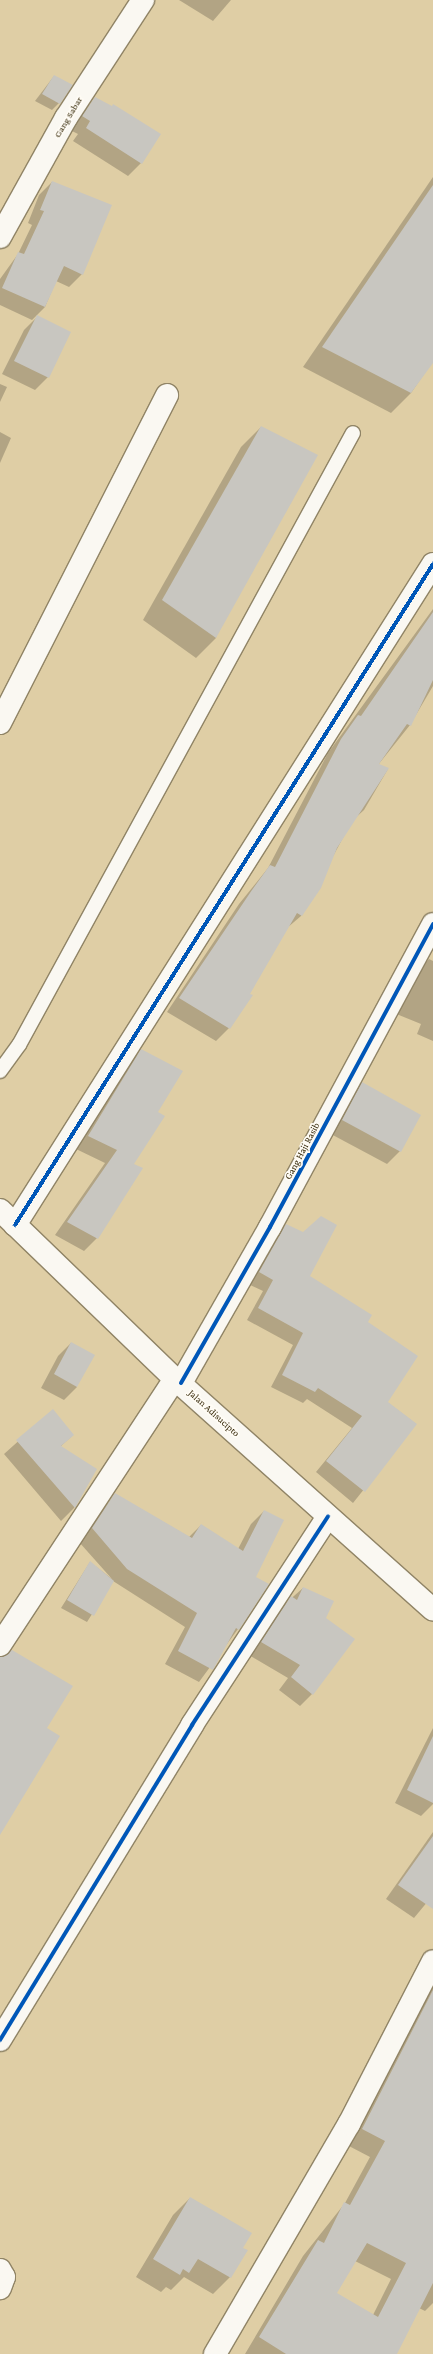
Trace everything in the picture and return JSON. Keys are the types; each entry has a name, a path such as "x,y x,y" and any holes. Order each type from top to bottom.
{"street":[{"name":"Gang Sabar","path":"0,237 66,118 143,0"},
{"path":"0,724 167,395"},
{"path":"7,1218 433,564"},
{"name":"Gang Haji Rasib","path":"0,1645 178,1381 270,1227 433,924"},
{"name":"Jalan Adisucipto","path":"7,1218 178,1381 433,1610"},
{"path":"0,2040 192,1725 328,1516"},
{"path":"215,2354 349,2124 433,1961"},
{"path":"0,2270 4,2277 0,2288"}],"lane":[{"path":"0,1071 19,1044 353,433"}],"building":[{"path":"54,75 73,85 60,104 42,94"},
{"path":"95,97 112,106 113,104 161,134 142,164 86,128 90,121 82,116"},
{"path":"52,181 112,205 83,275 64,266 45,307 2,288 18,252 24,254 44,211 40,210"},
{"path":"433,185 433,363 411,393 322,347"},
{"path":"37,315 71,332 49,378 14,361"},
{"path":"261,426 318,455 216,638 162,600"},
{"path":"433,612 433,680 411,726 407,724 379,764 389,768 337,848 321,888 302,916 297,913 250,994 253,995 230,1029 179,998 270,865 275,867 341,739 358,715 361,716"},
{"path":"141,1049 183,1071 158,1112 165,1116 134,1164 143,1168 98,1239 67,1222 117,1150 88,1136"},
{"path":"362,1082 421,1115 401,1152 342,1120"},
{"path":"321,1216 337,1225 310,1276 372,1315 368,1322 418,1356 388,1402 417,1424 365,1492 326,1461 362,1416 318,1388 315,1392 282,1375 303,1333 258,1308 273,1280 259,1272 286,1224 303,1232"},
{"path":"71,1342 95,1355 77,1387 54,1374"},
{"path":"53,1409 74,1435 61,1446 97,1469 75,1508 16,1440"},
{"path":"115,1493 192,1538 201,1524 243,1551 264,1510 284,1520 256,1577 269,1584 239,1630 236,1628 213,1670 178,1651 197,1613 127,1569 92,1528"},
{"path":"90,1561 114,1581 94,1616 67,1600"},
{"path":"303,1587 334,1601 326,1618 355,1639 313,1695 291,1677 300,1665 261,1642 291,1596 297,1600"},
{"path":"12,1650 73,1686 47,1728 60,1736 0,1835 0,1657"},
{"path":"433,1736 433,1803 407,1790"},
{"path":"433,1836 433,1909 398,1885"},
{"path":"433,1990 433,2283 397,2354 286,2354 259,2337 318,2240 324,2243 344,2202 350,2205 385,2141 362,2129","holes":["367,2243 406,2263 378,2317 337,2293"]},
{"path":"190,2197 252,2233 243,2248 248,2250 231,2278 198,2259 189,2273 183,2269 180,2275 153,2259"}],"cycle path":[{"path":"15,1225 433,564"},
{"path":"181,1383 270,1227 433,924"},
{"path":"0,2040 192,1725 328,1516"}]}
